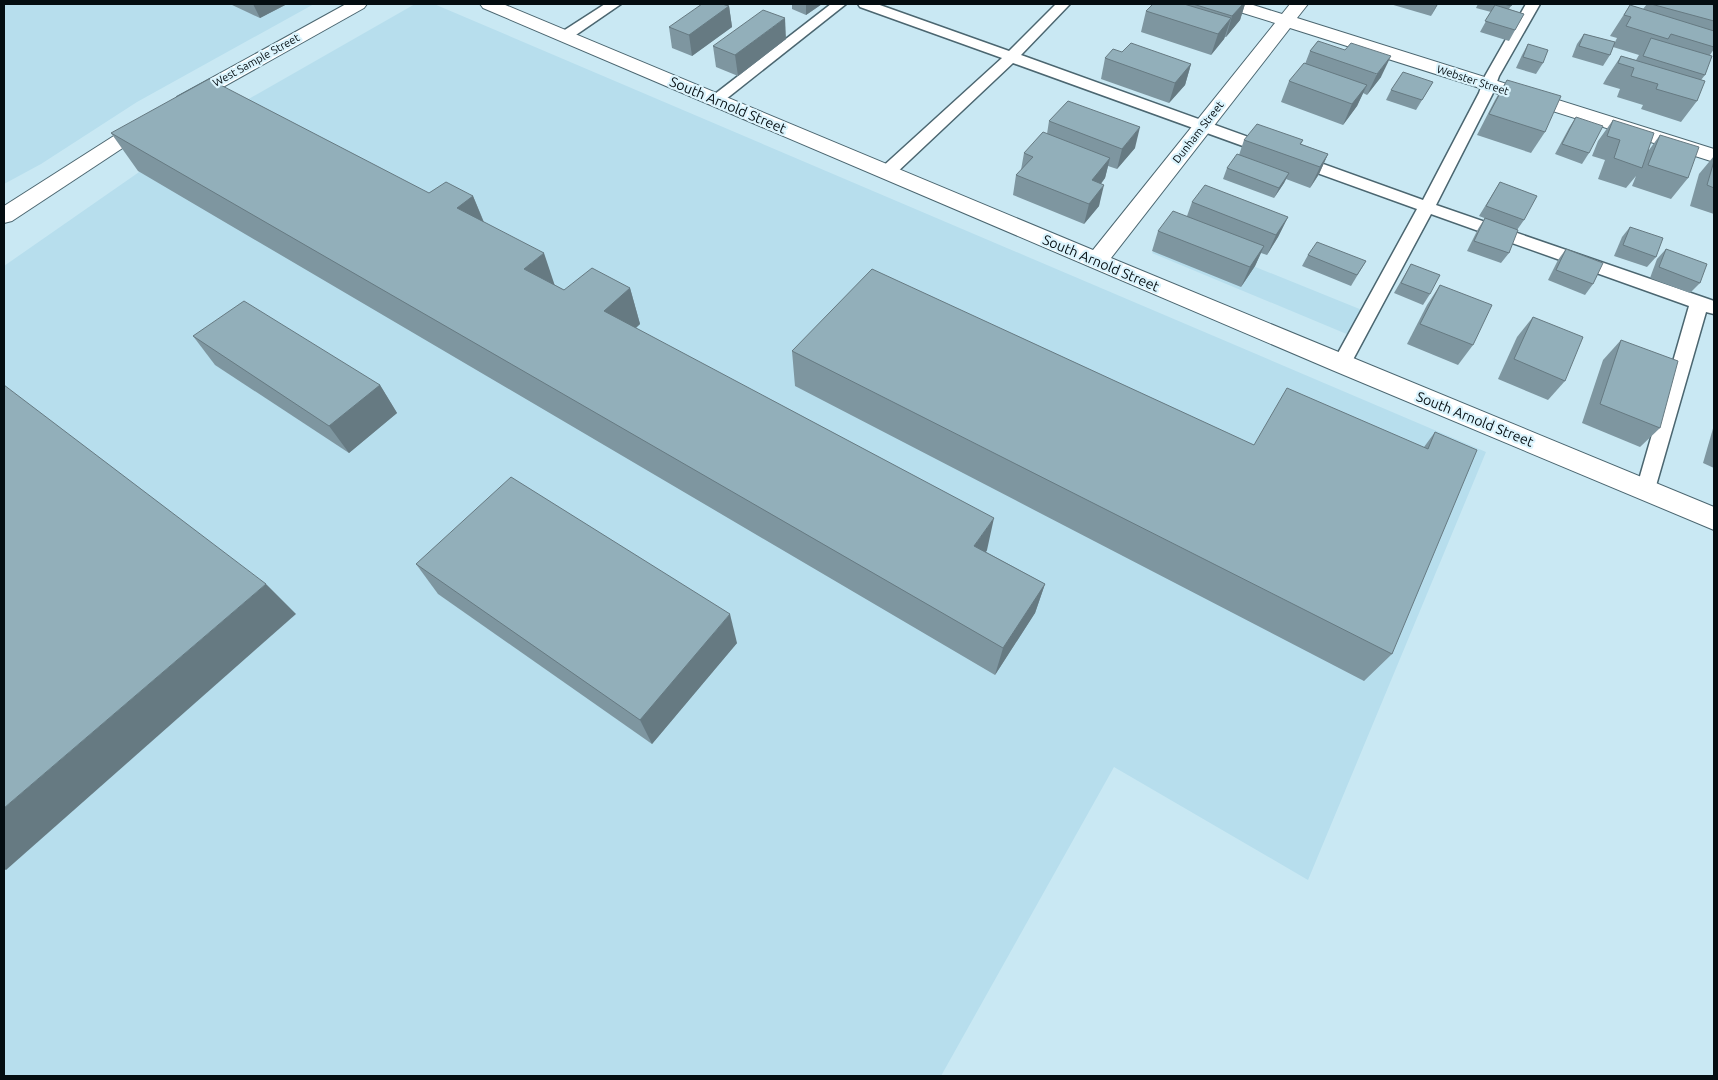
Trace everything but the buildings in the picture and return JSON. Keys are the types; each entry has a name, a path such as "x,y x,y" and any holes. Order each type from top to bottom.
{"street":[{"name":"West Sample Street","path":"4,216 168,111 358,4"},
{"name":"South Arnold Street","path":"489,4 1341,364 1714,519"},
{"name":"Webster Street","path":"1232,4 1714,155"},
{"name":"Dunham Street","path":"1097,261 1299,4"}],"lane":[{"path":"565,36 614,4"},
{"path":"716,100 839,4"},
{"path":"865,4 1707,306 1646,490"},
{"path":"887,172 1063,4"},
{"path":"1341,364 1427,207 1488,85 1533,4"}],"shaded area":[{"path":"4,4 314,4 137,102 41,164 4,184"},
{"path":"415,4 434,4 1486,452 1308,880 1114,767 941,1076 4,1076 4,266 224,113"},
{"path":"1169,232 1362,310 1349,335 1152,253"}]}
